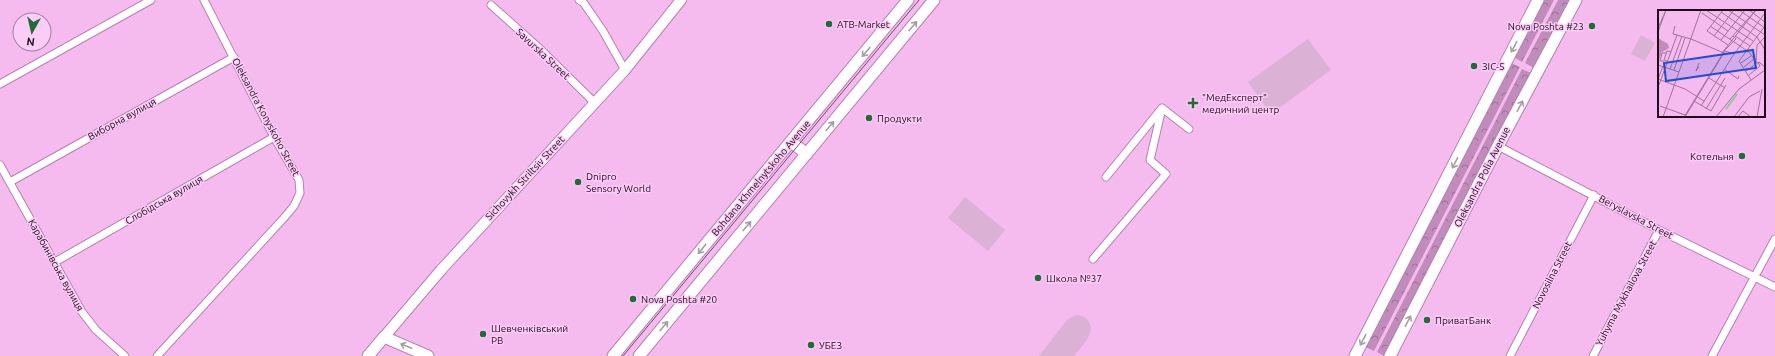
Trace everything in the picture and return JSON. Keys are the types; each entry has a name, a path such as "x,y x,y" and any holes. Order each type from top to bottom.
{"main road":[{"name":"Bohdana Khmelnytskoho Avenue","path":"613,356 908,0"},
{"name":"Bohdana Khmelnytskoho Avenue","path":"639,356 934,0"},
{"path":"1355,356 1538,0"},
{"name":"Oleksandra Polia Avenue","path":"1390,356 1498,146 1576,0"},
{"path":"791,142 807,154"},
{"path":"384,337 428,356"},
{"name":"Sichovykh Striltsiv Street","path":"368,356 384,337"}],"street":[{"path":"1,82 151,0"},
{"name":"Oleksandra Konyskoho Street","path":"158,356 294,206 300,193 299,180 274,137 204,0"},
{"path":"579,0 583,2 603,31 625,70"},
{"name":"Sichovykh Striltsiv Street","path":"384,337 441,270 625,70 681,0"},
{"name":"Savurska Street","path":"491,5 538,47 594,103"},
{"name":"Виборна вулиця","path":"10,182 234,57"},
{"path":"1162,108 1189,129"},
{"path":"1106,177 1162,108"},
{"path":"1092,259 1166,174 1150,160 1162,108"},
{"name":"Слобідська вулиця","path":"55,262 274,137"},
{"name":"Beryslavska Street","path":"1498,146 1659,230 1775,287"},
{"name":"Карабинівська вулиця","path":"0,165 82,312 96,330 125,356"},
{"name":"Novosilna Street","path":"1510,356 1594,195"},
{"name":"Yuhyma Mykhailova Street","path":"1593,356 1659,230"},
{"path":"1712,356 1775,239"}],"shaded area":[{"path":"1641,35 1655,43 1645,61 1631,54"},
{"path":"1308,39 1331,70 1271,114 1248,82"},
{"path":"965,197 1005,230 988,251 948,218"},
{"path":"1075,315 1086,318 1091,326 1091,331 1087,340 1074,356 1039,356 1067,320"}],"green space":[{"path":"1544,0 1554,0 1522,62 1514,57"},
{"path":"1558,0 1569,0 1534,68 1525,63"},
{"path":"1511,63 1520,67 1374,351 1366,347"},
{"path":"1522,69 1531,73 1384,356 1377,352"}],"tram line":[{"path":"623,356 919,0"}],"place":[{"name":"ATB-Market","path":"829,24"},
{"name":"Nova Poshta #23","path":"1592,26"},
{"name":"ЗІС-5","path":"1474,66"},
{"name":"\"МедЕксперт\" медичний центр","path":"1193,103"},
{"name":"Продукти","path":"869,118"},
{"name":"Котельня","path":"1742,156"},
{"name":"Dnipro Sensory World","path":"578,182"},
{"name":"Школа №37","path":"1038,278"},
{"name":"Nova Poshta #20","path":"633,299"},
{"name":"ПриватБанк","path":"1427,320"},
{"name":"Шевченківський РВ","path":"483,334"},
{"name":"УБЕЗ","path":"811,345"}]}
